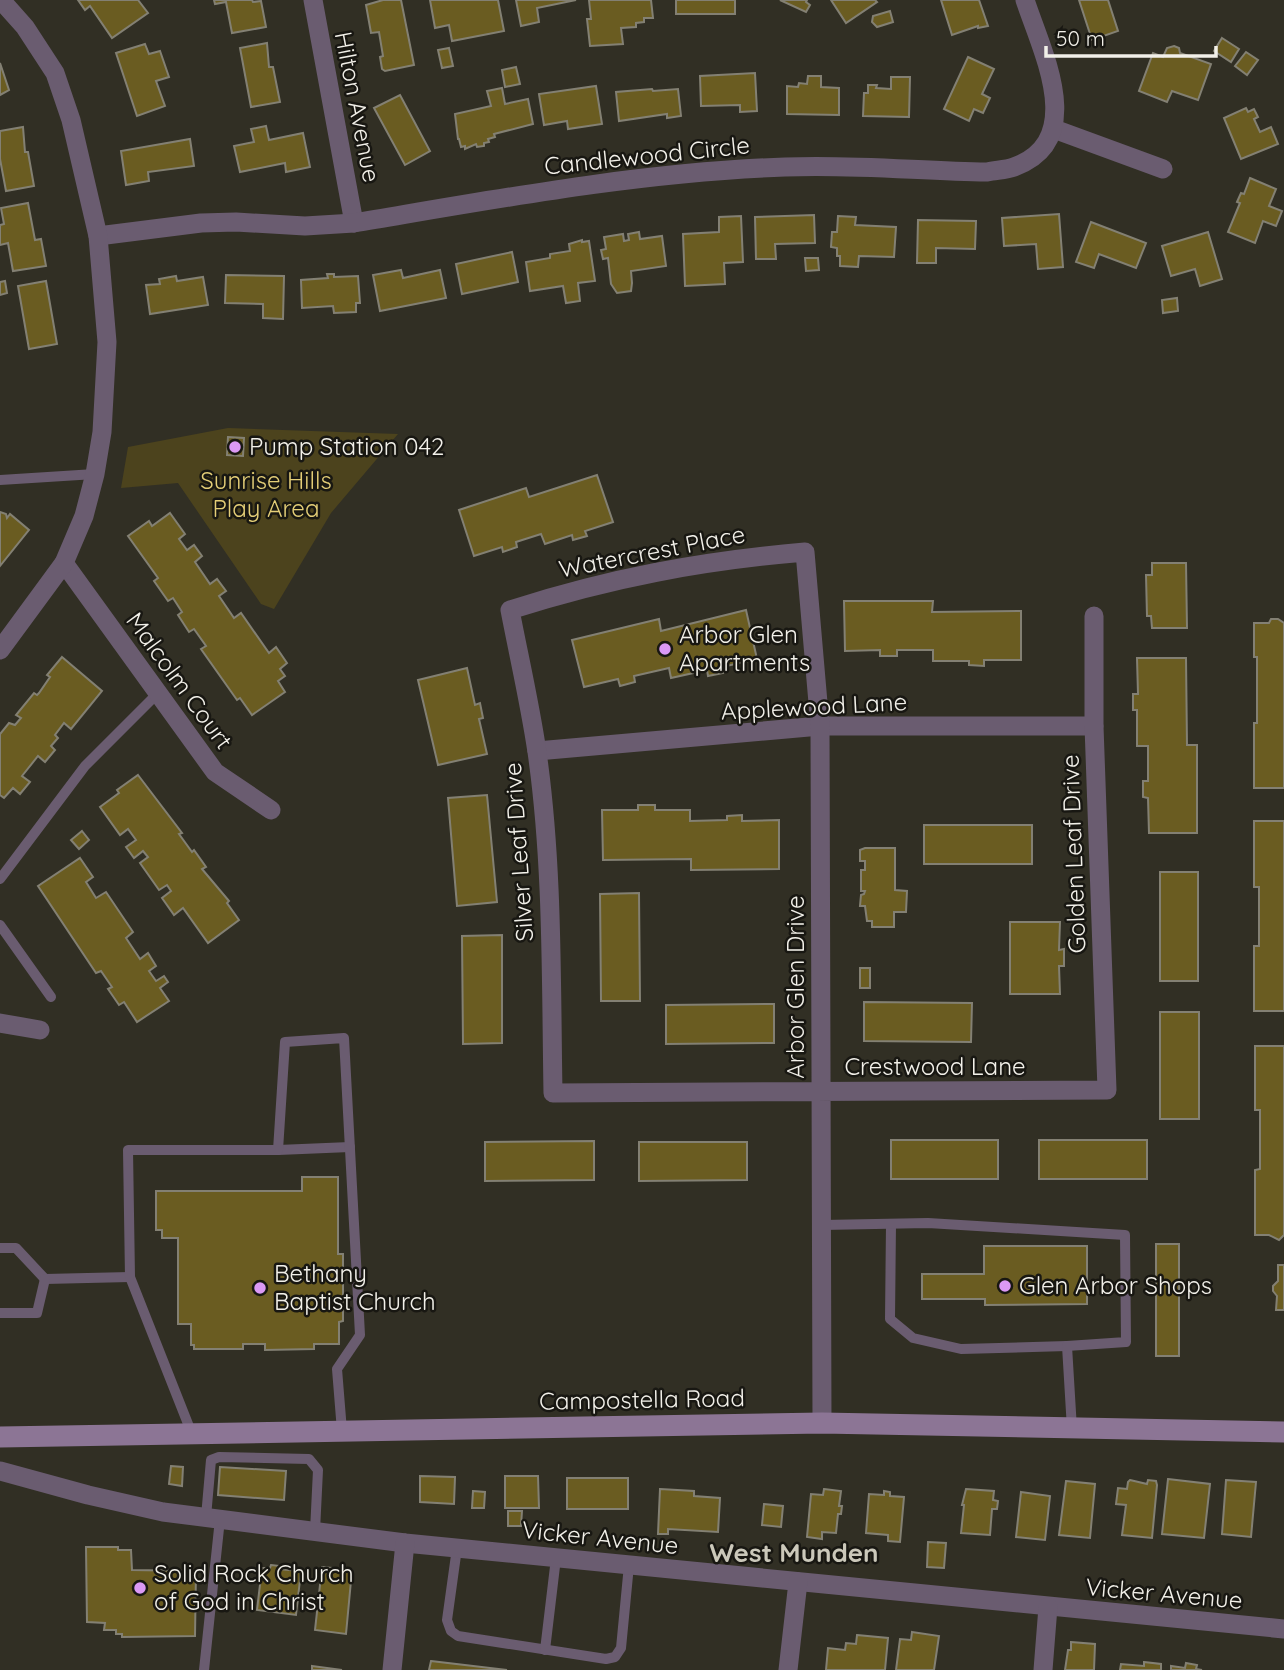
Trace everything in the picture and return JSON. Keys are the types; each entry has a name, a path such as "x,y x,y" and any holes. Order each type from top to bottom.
{"main road":[{"name":"Campostella Road","path":"0,1437 822,1423 1284,1432"}],"street":[{"path":"0,650 64,564 83,516 95,474 102,432 107,342 98,236 74,131 55,73 25,27 1,0"},
{"name":"Hilton Avenue","path":"313,0 354,223"},
{"path":"1025,0 1051,78 1056,105 1054,129 1163,169"},
{"name":"Candlewood Circle","path":"98,236 201,223 305,226 354,223 645,176 699,172 788,166 987,172 1014,167 1040,152 1054,129"},
{"name":"Watercrest Place","path":"510,610 628,576 718,561 806,552"},
{"name":"Arbor Glen Drive","path":"806,552 820,726 822,1423"},
{"name":"Malcolm Court","path":"64,564 215,772 271,810"},
{"name":"Silver Leaf Drive","path":"510,610 537,751 545,831 550,909 553,1093"},
{"name":"Golden Leaf Drive","path":"1094,616 1094,726 1107,1090"},
{"name":"Applewood Lane","path":"537,751 820,726 1094,726"},
{"path":"0,1023 40,1030"},
{"name":"Crestwood Lane","path":"553,1093 1107,1090"},
{"name":"Vicker Avenue","path":"0,1471 88,1495 163,1511 405,1543 1284,1629"},
{"path":"392,1670 405,1543"},
{"path":"788,1670 798,1582"},
{"path":"1043,1670 1048,1607"}],"lane":[{"path":"0,480 95,474"},
{"path":"0,878 85,766 158,693"},
{"path":"0,925 51,997"},
{"path":"278,1150 285,1042 344,1038 360,1335 337,1369 342,1432"},
{"path":"192,1434 130,1277 128,1150 350,1147"},
{"path":"822,1225 928,1223 1125,1235 1126,1342 961,1349 913,1338 890,1319 891,1224"},
{"path":"0,1248 16,1248 45,1279 130,1277"},
{"path":"0,1313 37,1313 45,1279"},
{"path":"1067,1346 1072,1429"},
{"path":"204,1670 213,1518 211,1460 219,1457 309,1459 318,1470 315,1531"},
{"path":"457,1548 447,1620 451,1631 458,1636 606,1659 615,1657 621,1648 629,1565"},
{"path":"545,1650 556,1558"}],"green space":[{"name":"Sunrise Hills Play Area","path":"228,428 398,434 331,513 274,609 261,604 178,483 121,488 128,447"}],"building":[{"path":"78,0 138,0 148,13 112,38 90,6 85,10"},
{"path":"214,0 261,1 266,27 232,33 226,2 215,4"},
{"path":"383,0 401,0 414,65 385,71 382,69 379,32 371,33 366,5"},
{"path":"430,0 498,0 504,31 452,41 449,25 435,28"},
{"path":"516,0 576,0 537,8 539,22 521,26"},
{"path":"589,0 651,0 653,18 644,18 644,22 636,23 636,27 621,28 623,44 590,46 587,19 591,19"},
{"path":"676,0 735,0 735,14 676,14"},
{"path":"780,0 807,0 810,5 806,12"},
{"path":"831,0 875,0 877,2 846,23"},
{"path":"941,0 979,0 988,26 978,26 952,35"},
{"path":"1079,0 1108,0 1118,31 1092,40"},
{"path":"890,11 893,22 877,27 872,22 873,16"},
{"path":"1222,38 1239,49 1231,62 1214,51"},
{"path":"267,43 269,67 273,67 280,102 251,107 240,48"},
{"path":"145,44 149,54 160,51 169,77 156,81 165,106 137,116 116,53"},
{"path":"449,48 453,66 442,68 438,50"},
{"path":"1167,48 1179,48 1180,53 1211,64 1198,100 1172,91 1167,102 1139,91 1153,53 1163,57"},
{"path":"1246,52 1258,60 1247,75 1235,66"},
{"path":"968,57 994,69 982,94 990,98 983,113 974,109 969,121 944,109"},
{"path":"0,63 9,90 0,95"},
{"path":"516,67 520,84 505,87 502,70"},
{"path":"755,73 757,111 740,112 740,105 701,106 700,76"},
{"path":"808,76 821,76 821,87 839,88 839,115 787,114 787,86 807,84"},
{"path":"891,77 910,77 909,117 863,116 864,93 868,93 868,85 891,89"},
{"path":"596,86 602,124 568,129 567,121 544,125 539,94"},
{"path":"502,88 505,104 528,99 533,124 494,134 495,137 488,139 489,142 484,143 484,146 477,147 476,144 465,149 465,146 461,147 455,114 491,106 487,91"},
{"path":"678,89 681,116 667,118 667,114 619,121 616,92"},
{"path":"400,95 430,151 405,165 374,108"},
{"path":"1246,108 1248,112 1254,109 1258,117 1254,119 1260,132 1271,127 1278,144 1241,159 1224,118"},
{"path":"266,126 269,140 303,133 310,167 286,172 285,163 240,172 234,146 254,142 251,129"},
{"path":"23,127 25,152 28,152 34,186 6,191 0,159 0,131"},
{"path":"190,139 194,166 148,172 149,181 126,185 121,151"},
{"path":"1250,178 1276,189 1269,206 1282,211 1276,226 1263,221 1255,243 1228,232 1240,203 1237,202 1241,193 1244,194"},
{"path":"28,203 35,240 41,239 46,266 13,271 8,243 0,245 0,225 4,224 1,208"},
{"path":"1059,214 1063,267 1038,269 1036,244 1004,246 1002,218"},
{"path":"814,215 815,243 775,244 776,259 756,259 755,217"},
{"path":"741,216 743,262 724,263 725,284 685,286 683,234 719,232 719,217"},
{"path":"838,216 856,217 855,225 896,227 894,257 859,256 858,267 840,266 837,248 831,247 832,232 837,232"},
{"path":"918,220 976,221 975,249 936,248 936,263 917,263"},
{"path":"1091,222 1146,243 1136,268 1099,254 1094,268 1076,262"},
{"path":"639,232 640,239 662,236 666,266 631,271 631,291 617,293 611,284 608,258 603,259 601,250 606,249 604,237 623,234 624,241 629,240 628,234"},
{"path":"1208,232 1222,279 1200,286 1195,269 1171,276 1162,246"},
{"path":"589,241 595,281 578,283 580,301 566,303 563,286 530,291 526,262 570,251 569,244"},
{"path":"512,252 518,282 462,294 456,264"},
{"path":"805,258 818,258 819,270 806,271"},
{"path":"401,270 403,278 440,270 446,298 380,311 373,275"},
{"path":"327,274 334,274 334,277 358,276 360,303 356,303 356,312 334,313 333,306 302,308 301,280 328,278"},
{"path":"226,275 284,276 283,319 263,318 263,304 225,303"},
{"path":"176,276 177,281 203,277 208,305 150,314 146,285 160,284 159,279"},
{"path":"5,281 7,293 0,295 0,282"},
{"path":"46,281 57,344 29,349 18,286"},
{"path":"1177,298 1178,311 1163,313 1162,300"},
{"name":"Pump Station 042","path":"228,437 244,438 243,456 227,455"},
{"path":"597,475 613,522 585,531 587,536 573,540 572,535 545,544 541,534 516,542 517,547 503,552 502,547 474,556 459,510 526,488 529,497"},
{"path":"0,512 6,514 7,518 10,514 29,530 0,566"},
{"path":"170,513 185,534 179,539 187,550 194,545 202,556 195,562 210,584 217,579 226,591 219,596 234,618 241,613 269,653 276,647 287,663 280,669 285,676 278,681 285,692 252,715 240,698 237,700 201,649 206,646 194,629 189,632 178,615 182,612 173,598 168,601 154,581 158,578 128,536 149,521 152,526"},
{"path":"1152,563 1186,563 1187,628 1152,628 1151,616 1147,616 1146,575 1152,575"},
{"path":"844,601 933,601 932,612 1021,611 1021,660 984,660 984,666 969,665 969,661 933,661 933,650 897,650 897,656 880,656 880,650 845,651"},
{"name":"Arbor Glen Apartments","path":"746,610 757,659 722,667 723,673 708,676 707,670 671,678 669,668 634,676 635,682 620,686 618,679 584,687 572,640 659,619 661,631"},
{"path":"1271,619 1284,623 1284,788 1254,788 1257,657 1254,657 1254,623 1269,623"},
{"path":"62,657 102,691 71,729 64,723 55,735 58,738 51,746 55,750 45,762 38,756 22,776 30,782 20,794 13,788 4,798 0,795 0,734 9,723 15,725 21,718 16,715 34,693 39,693 50,677 47,675"},
{"path":"1137,658 1186,658 1187,745 1197,745 1197,833 1149,833 1148,798 1143,797 1143,781 1148,781 1148,746 1137,746 1137,710 1133,710 1133,694 1138,694"},
{"path":"467,668 475,705 480,703 483,718 479,719 487,754 438,765 418,680"},
{"path":"138,775 182,833 179,834 192,852 194,850 206,867 202,869 229,901 227,903 239,920 208,943 183,908 174,915 162,898 171,891 167,885 159,890 140,863 148,857 143,851 134,858 126,847 136,840 128,829 120,835 100,807"},
{"path":"487,795 497,902 457,906 448,798"},
{"path":"638,805 655,805 655,810 690,810 690,821 727,820 727,816 742,815 742,821 779,820 779,869 691,870 691,859 603,860 602,810 638,810"},
{"path":"1254,821 1284,821 1284,1011 1254,1011 1254,946 1259,946 1259,887 1254,887"},
{"path":"924,825 1032,825 1032,864 924,864"},
{"path":"82,831 89,840 79,849 71,840"},
{"path":"895,848 895,890 907,891 906,912 894,912 894,927 872,927 872,921 867,921 865,906 860,906 861,895 865,891 861,891 861,870 865,870 865,861 860,861 860,850"},
{"path":"80,858 93,877 86,882 96,898 106,892 133,932 126,938 140,959 148,953 156,966 149,971 156,981 164,976 168,982 160,988 169,1001 137,1022 124,1002 119,1005 108,989 112,987 101,971 96,973 38,886"},
{"path":"1160,872 1198,872 1198,981 1160,981"},
{"path":"639,893 640,1001 601,1001 600,894"},
{"path":"1010,922 1060,922 1059,950 1064,949 1064,966 1059,966 1060,994 1010,994"},
{"path":"502,935 502,1043 463,1044 462,936"},
{"path":"860,968 870,968 870,988 860,988"},
{"path":"864,1002 972,1003 971,1042 864,1041"},
{"path":"774,1004 774,1043 666,1044 666,1005"},
{"path":"1160,1012 1199,1012 1199,1119 1160,1119"},
{"path":"1255,1046 1284,1046 1284,1235 1279,1240 1269,1235 1255,1235 1255,1170 1260,1169 1260,1110 1255,1110"},
{"path":"891,1140 998,1140 998,1179 891,1179"},
{"path":"1039,1140 1147,1140 1147,1179 1039,1179"},
{"path":"594,1141 594,1180 485,1181 485,1142"},
{"path":"639,1142 747,1142 747,1180 639,1181"},
{"name":"Bethany Baptist Church","path":"302,1177 338,1177 338,1254 343,1254 343,1321 339,1322 339,1344 314,1344 314,1349 265,1350 265,1344 243,1344 243,1349 194,1349 194,1345 191,1345 191,1324 178,1324 178,1238 162,1238 162,1230 156,1230 156,1191 302,1191"},
{"path":"1156,1244 1179,1244 1179,1356 1156,1356"},
{"name":"Glen Arbor Shops","path":"984,1246 1087,1246 1087,1304 985,1305 985,1299 922,1299 922,1274 984,1274"},
{"path":"1278,1265 1284,1265 1284,1310 1276,1310 1277,1296 1273,1291 1273,1286 1278,1281"},
{"path":"171,1466 183,1467 182,1486 169,1484"},
{"path":"220,1467 286,1471 284,1500 218,1495"},
{"path":"420,1476 455,1477 454,1504 420,1502"},
{"path":"505,1476 538,1476 539,1508 505,1508"},
{"path":"567,1478 628,1478 628,1509 567,1509"},
{"path":"1168,1479 1210,1484 1204,1538 1162,1534"},
{"path":"1130,1480 1147,1484 1148,1480 1156,1481 1152,1538 1122,1535 1126,1505 1116,1504 1118,1488 1127,1489"},
{"path":"1226,1480 1256,1482 1251,1537 1222,1534"},
{"path":"1066,1481 1095,1484 1090,1538 1059,1535"},
{"path":"660,1489 694,1491 694,1496 720,1498 718,1532 668,1529 668,1534 658,1534"},
{"path":"824,1489 841,1491 839,1506 842,1506 841,1514 838,1514 836,1533 822,1532 822,1539 807,1537 811,1494 823,1495"},
{"path":"966,1489 994,1491 993,1500 998,1501 997,1509 992,1509 990,1535 961,1533 962,1505"},
{"path":"473,1491 485,1492 484,1508 472,1508"},
{"path":"884,1491 890,1492 890,1496 904,1497 900,1542 888,1541 888,1535 866,1533 869,1494 884,1495"},
{"path":"1021,1492 1050,1496 1045,1540 1016,1537"},
{"path":"764,1504 783,1506 781,1527 762,1525"},
{"path":"508,1511 522,1511 521,1526 508,1526"},
{"path":"928,1542 946,1543 944,1568 927,1567"},
{"name":"Solid Rock Church of God in Christ","path":"86,1547 118,1547 118,1550 131,1550 132,1570 196,1571 195,1636 122,1637 122,1634 116,1634 116,1630 104,1630 105,1623 87,1622"},
{"path":"271,1565 280,1566 279,1569 301,1571 296,1615 257,1610 262,1568 270,1568"},
{"path":"322,1567 352,1570 346,1634 315,1630"},
{"path":"912,1632 939,1636 934,1670 896,1670 900,1639 911,1640"},
{"path":"857,1635 888,1638 885,1670 826,1670 828,1648 845,1650 846,1643 856,1644"},
{"path":"1071,1642 1095,1644 1094,1670 1065,1670"},
{"path":"431,1661 507,1670 429,1670"},
{"path":"1144,1662 1161,1664 1161,1670 1120,1670 1121,1664 1144,1666"},
{"path":"1186,1663 1197,1665 1196,1669 1202,1670 1171,1670 1171,1666 1185,1668"},
{"path":"312,1666 342,1670 312,1670"}],"place":[{"name":"Pump Station 042","path":"235,447"},
{"name":"Arbor Glen Apartments","path":"665,649"},
{"name":"Glen Arbor Shops","path":"1005,1286"},
{"name":"Bethany Baptist Church","path":"260,1288"},
{"name":"Solid Rock Church of God in Christ","path":"140,1588"}],"district":[{"name":"West Munden","path":"794,1553"}]}
